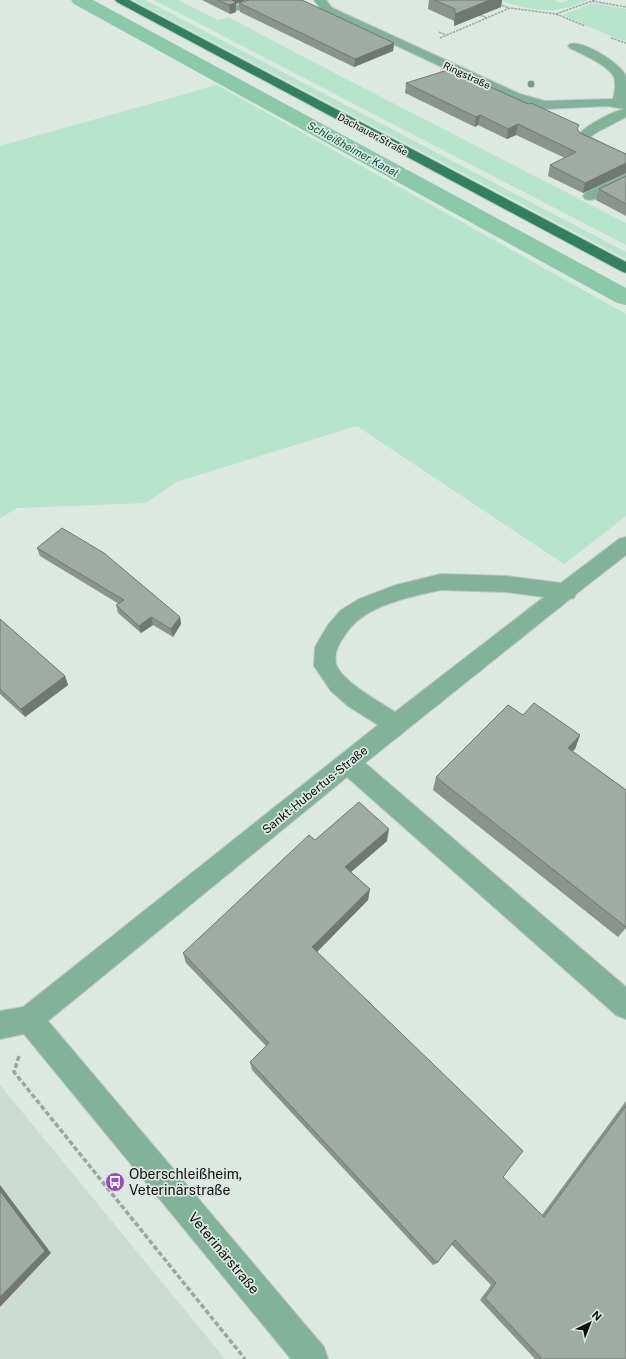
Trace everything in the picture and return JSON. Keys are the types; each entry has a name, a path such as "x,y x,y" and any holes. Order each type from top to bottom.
{"main road":[{"name":"Dachauer Straße","path":"121,0 626,268"}],"street":[{"path":"239,8 260,0"},
{"name":"Ringstraße","path":"320,0 327,9 419,48 501,91 533,102 555,105 608,102 624,106"},
{"path":"574,46 617,72 621,79 624,106 584,136 583,139 626,160"},
{"path":"590,196 626,177"},
{"name":"Sankt-Hubertus-Straße","path":"0,1025 29,1019 396,724 567,592 626,544"},
{"path":"396,724 356,699 339,685 325,666 326,647 348,616 366,605 403,591 442,582 506,584 567,592"},
{"path":"348,763 626,1005"},
{"name":"Veterinärstraße","path":"29,1019 312,1359"}],"path":[{"path":"496,3 510,8 556,14 595,0"},
{"path":"592,1 626,7"},
{"path":"419,48 510,8"},
{"path":"475,13 487,18"},
{"path":"439,32 447,35"},
{"path":"29,1019 14,1072 245,1359"}],"shaded area":[{"path":"0,1085 225,1359 0,1359"}],"green space":[{"path":"133,0 145,0 626,252 626,259"},
{"path":"154,0 178,0 218,20 228,17 626,223 626,245"},
{"path":"500,0 554,0 560,3 569,0 588,0 565,8 538,10 514,5"},
{"path":"593,3 626,9 626,41 615,38 562,15"},
{"path":"217,85 626,314 626,516 564,564 357,426 176,482 146,503 17,508 0,518 0,146"}],"building":[{"path":"218,0 232,0 236,3 229,5"},
{"path":"249,0 302,0 394,43 355,59 239,3"},
{"path":"434,0 490,0 455,14 455,9"},
{"path":"451,69 528,104 531,103 579,125 577,129 580,133 626,154 626,163 585,183 550,165 576,152 518,124 508,129 480,115 476,117 406,83"},
{"path":"626,176 626,204 599,189"},
{"path":"62,528 104,553 180,617 171,629 151,617 139,626 116,605 124,600 37,548"},
{"path":"0,619 65,676 21,709 0,689"},
{"path":"534,703 580,735 568,748 626,790 626,927 436,777 508,705 523,715"},
{"path":"359,802 389,829 345,867 370,889 312,947 523,1151 503,1177 544,1217 626,1106 626,1359 542,1359 485,1298 496,1283 455,1240 437,1263 250,1062 269,1043 183,953 309,835 315,840"},
{"path":"0,1191 45,1251 0,1297"}],"waterway":[{"name":"Schleißheimer Kanal","path":"80,0 626,298"}],"place":[{"name":"Oberschleißheim, Veterinärstraße","path":"115,1182"}]}
